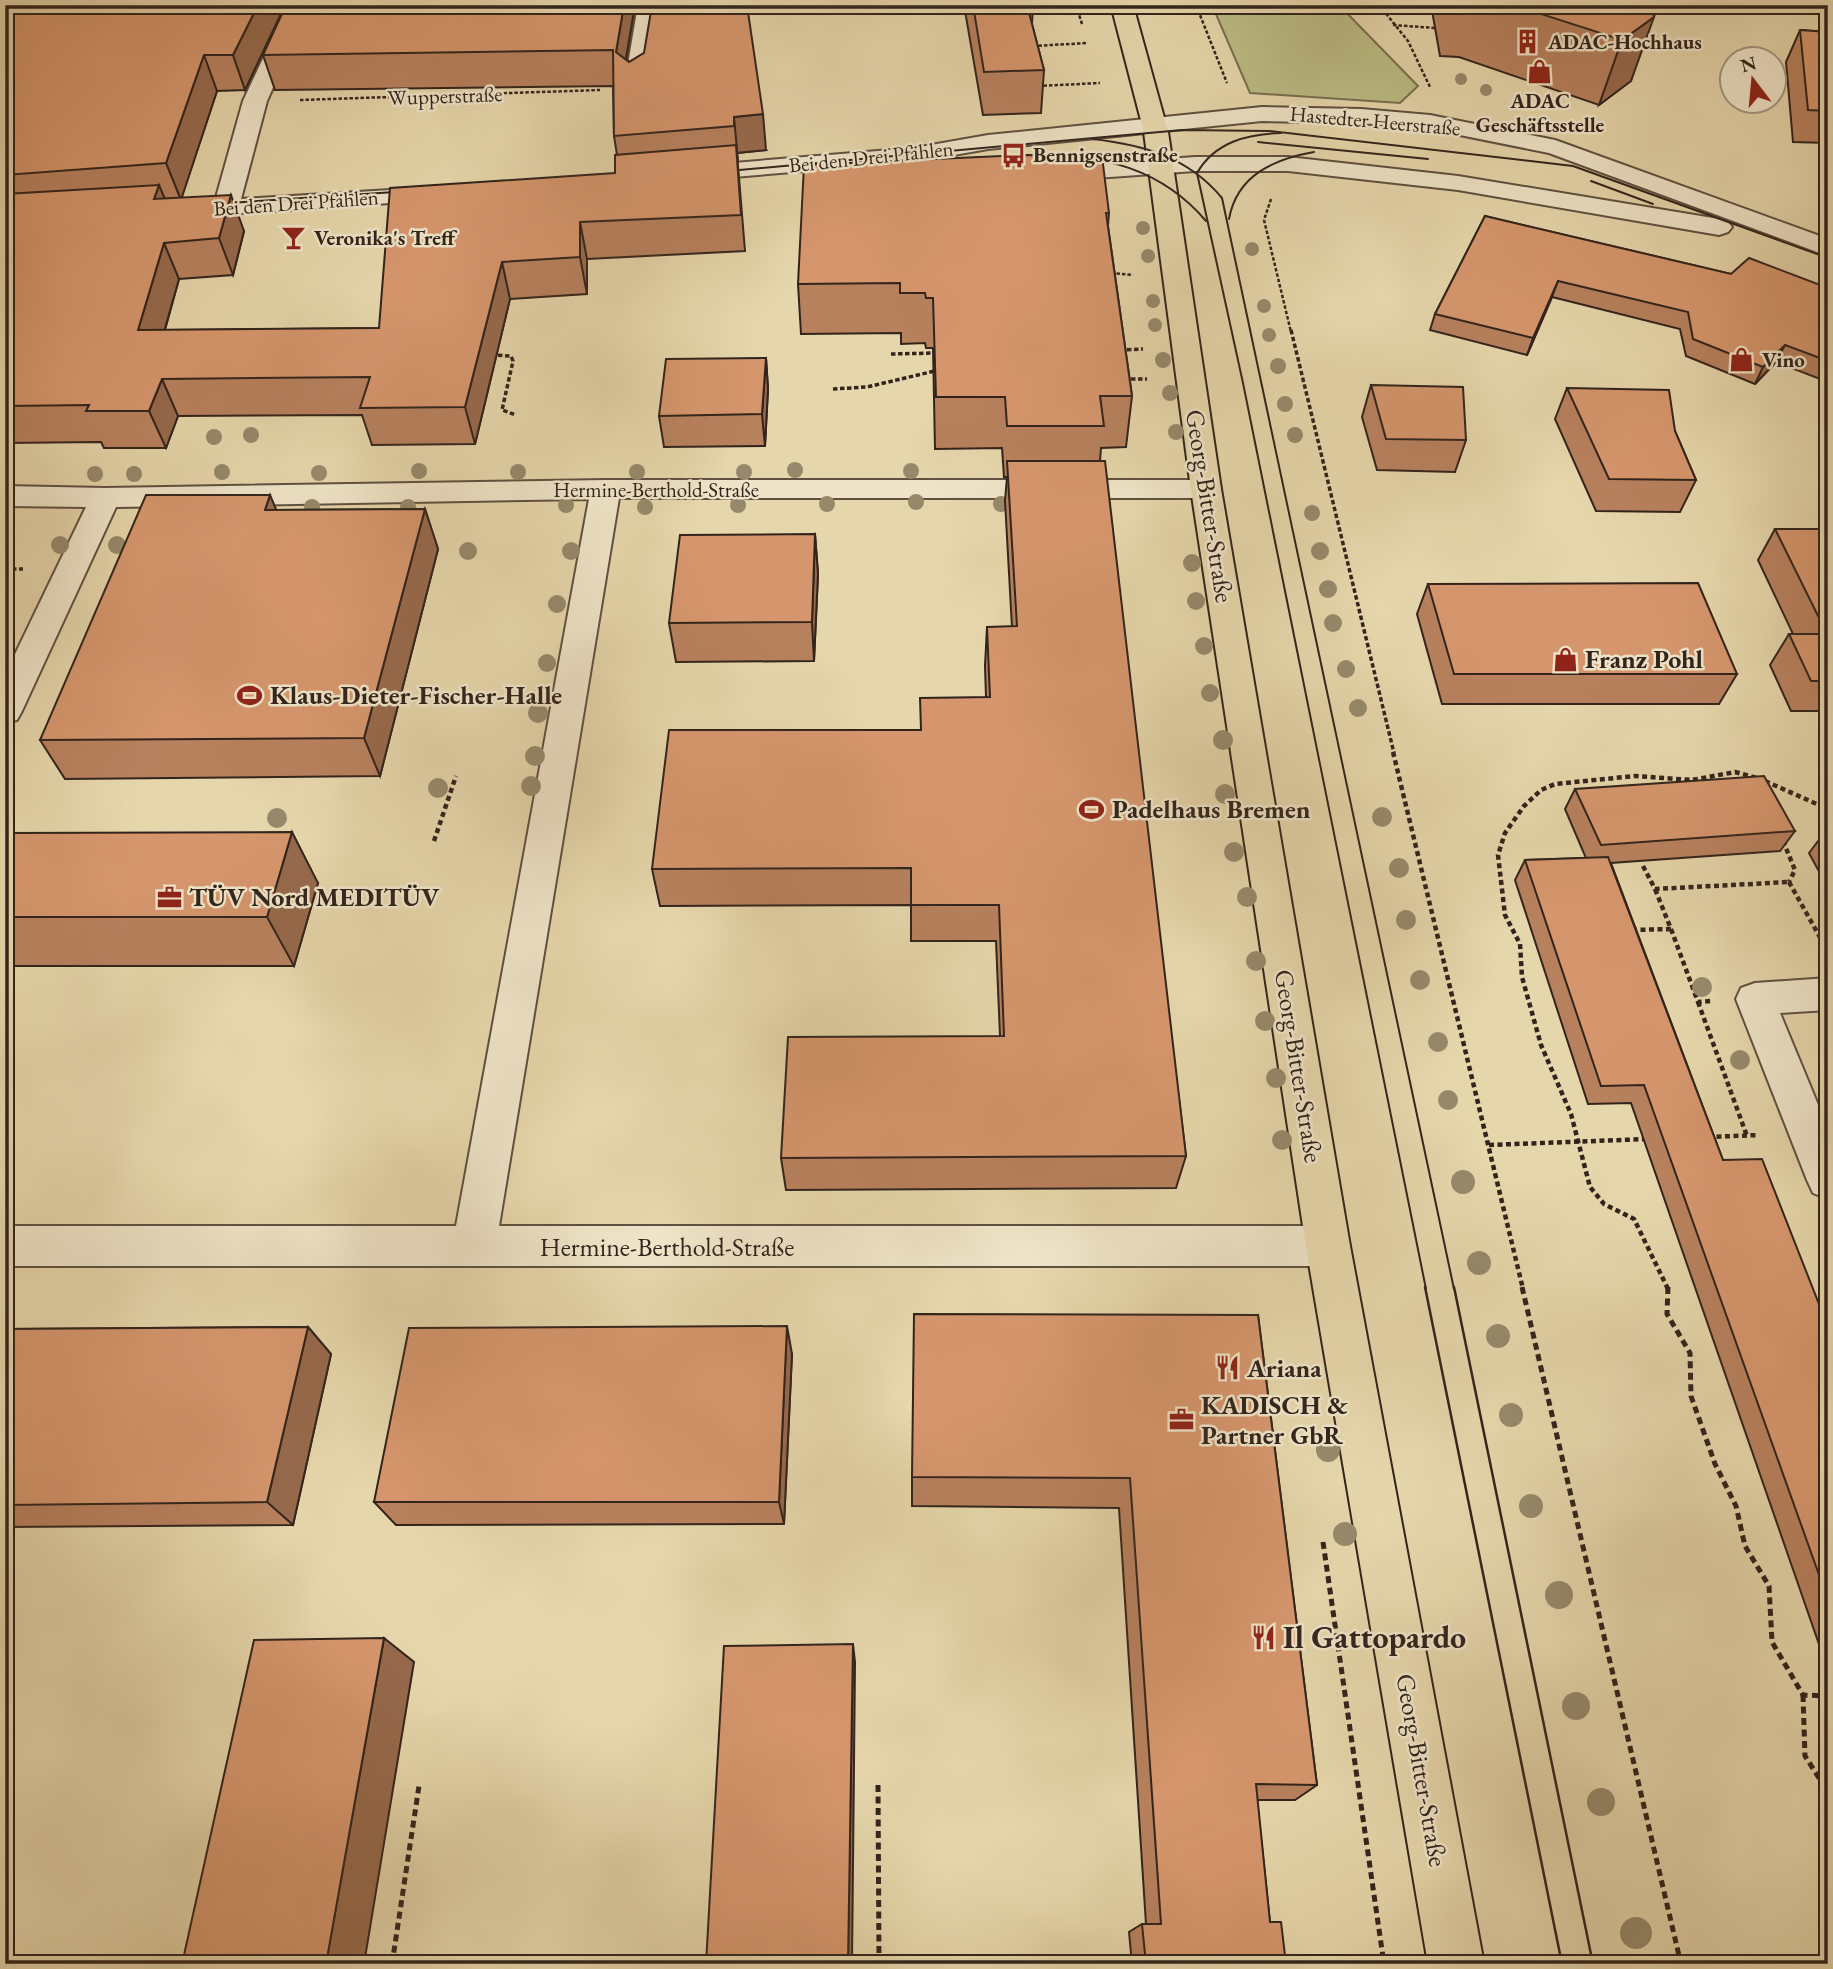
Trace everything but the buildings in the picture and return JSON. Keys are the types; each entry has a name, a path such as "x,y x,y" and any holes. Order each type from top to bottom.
{"main road":[{"path":"1122,5 1155,125 1161,166"},
{"name":"Georg-Bitter-Straße","path":"1161,166 1206,489 1328,1246 1456,1964"}],"street":[{"path":"226,207 255,101 299,5"},
{"path":"635,88 649,5"},
{"name":"Hastedter Heerstraße","path":"1155,125 1298,113 1430,122 1555,147 1828,248"},
{"name":"Bei den Drei Pfählen","path":"773,191 663,182 914,155 988,142 1155,125"},
{"name":"Hastedter Heerstraße","path":"1161,166 1287,164 1458,183 1702,223 1828,267"},
{"path":"1029,176 1161,166"},
{"name":"Bei den Drei Pfählen","path":"157,211 461,193"},
{"path":"474,1247 606,489"},
{"name":"Hermine-Berthold-Straße","path":"5,496 105,498 606,489 1206,489"},
{"path":"5,711 105,498"},
{"path":"1828,994 1755,999 1828,1181"},
{"name":"Hermine-Berthold-Straße","path":"5,1246 1328,1246"}],"path":[{"path":"1196,5 1237,102 1256,104 1262,114"},
{"path":"1379,5 1392,25 1408,41 1436,101 1430,122"},
{"path":"1392,25 1435,28"},
{"path":"1024,47 1088,43"},
{"path":"452,96 455,83"},
{"path":"1034,86 1100,83"},
{"name":"Wupperstraße","path":"255,101 635,88"},
{"path":"1275,195 1264,220 1489,1145 1681,1964"},
{"path":"1101,272 1176,274"},
{"path":"1119,349 1185,348"},
{"path":"891,354 945,353"},
{"path":"484,355 511,356 513,361 502,410 516,415"},
{"path":"833,389 867,387 945,370"},
{"path":"1123,379 1148,379"},
{"path":"1828,809 1759,778 1735,772 1692,780 1635,776 1555,784 1541,790 1524,806 1504,833 1498,855 1505,915 1520,944 1522,977 1541,1045 1571,1114 1590,1187 1604,1204 1634,1219 1668,1284 1667,1314 1690,1353 1691,1396 1715,1464 1736,1506 1745,1546 1769,1586 1772,1642 1803,1695 1805,1756 1828,1792"},
{"path":"434,841 456,776"},
{"path":"1759,778 1763,790"},
{"path":"1781,836 1795,870 1789,882"},
{"path":"1643,866 1671,929 1746,1136"},
{"path":"1655,889 1789,882"},
{"path":"1789,882 1828,951"},
{"path":"1626,930 1671,929"},
{"path":"1698,1002 1755,999"},
{"path":"1695,1138 1809,1134"},
{"path":"1489,1145 1656,1139"},
{"path":"1803,1695 1828,1696"},
{"path":"878,1785 879,1964"},
{"path":"392,1964 419,1786"}],"green space":[{"path":"1212,5 1339,5 1418,86 1400,103 1250,93"}],"tram line":[{"path":"717,172 1182,130 1269,131 1573,166 1828,258"},
{"path":"1197,174 1204,162 1233,142 1256,135 1281,133"},
{"path":"1093,139 1147,149 1164,155 1197,174"},
{"path":"1258,142 1428,159"},
{"path":"1229,219 1233,204 1249,180 1285,159 1314,152"},
{"path":"1038,154 1086,158 1130,168 1170,189 1189,203 1206,221"},
{"path":"1197,174 1222,198 1454,1289"},
{"path":"1197,174 1243,383 1426,1289"},
{"path":"1591,181 1653,204"},
{"path":"214,204 410,191"},
{"path":"1425,1287 1562,1964"},
{"path":"1454,1287 1593,1964"}],"place":[{"name":"ADAC-Hochhaus","path":"1528,42"},
{"name":"ADAC Geschäftsstelle","path":"1540,72"},
{"name":"Bennigsenstraße","path":"1013,155"},
{"name":"Veronika's Treff","path":"294,238"},
{"name":"Vino","path":"1742,360"},
{"name":"Franz Pohl","path":"1565,659"},
{"name":"Klaus-Dieter-Fischer-Halle","path":"250,695"},
{"name":"Padelhaus Bremen","path":"1092,809"},
{"name":"TÜV Nord MEDITÜV","path":"169,897"},
{"name":"Ariana","path":"1227,1368"},
{"name":"KADISCH & Partner GbR","path":"1181,1420"},
{"name":"Il Gattopardo","path":"1263,1637"}]}
